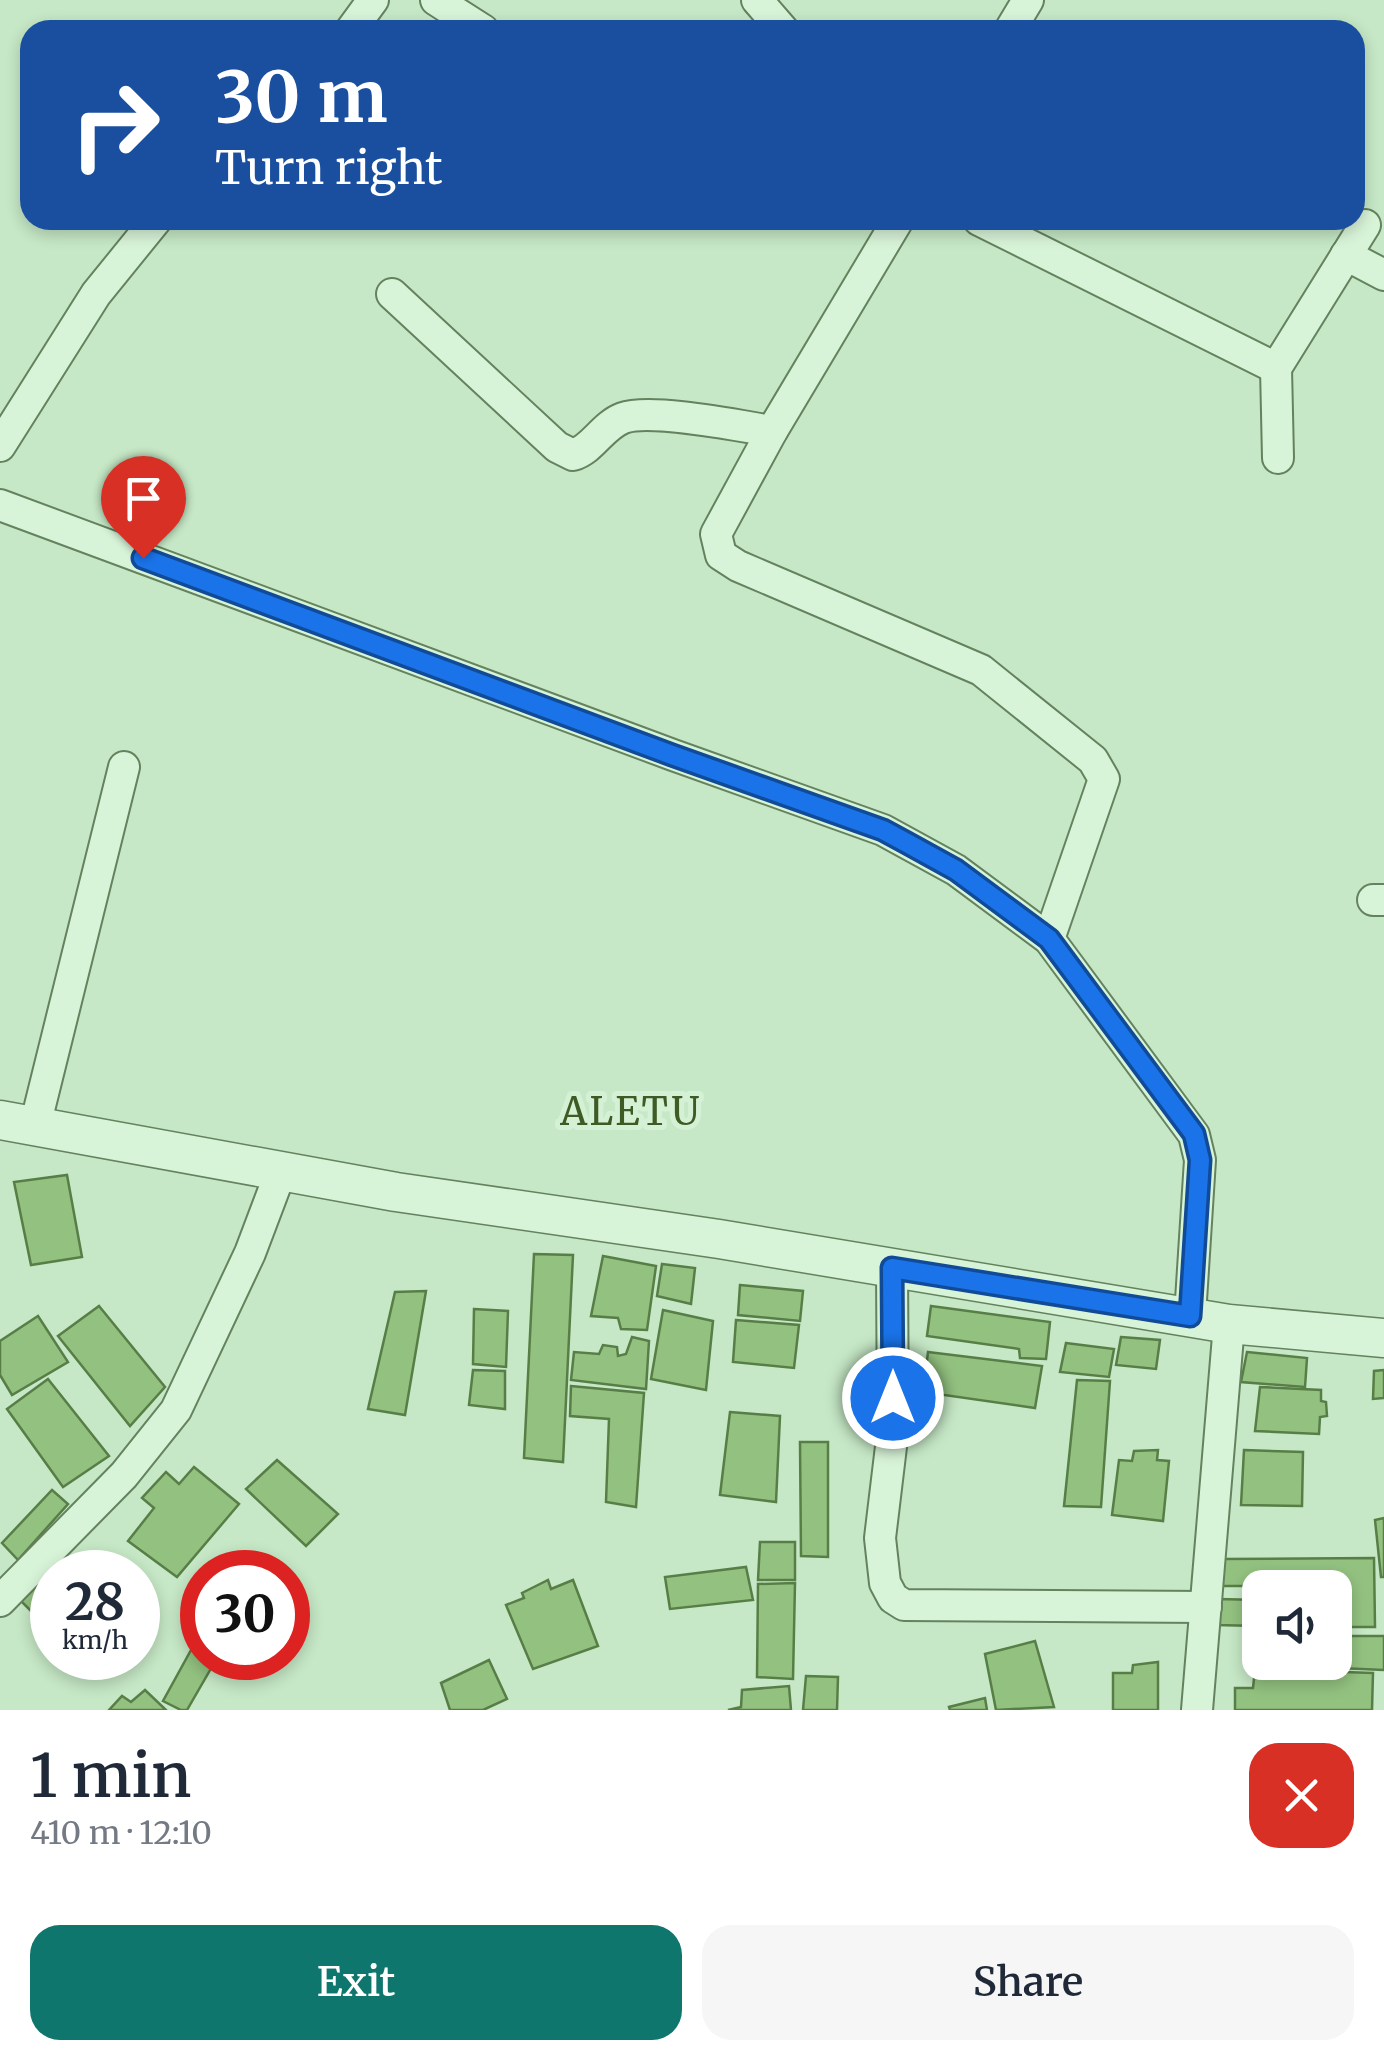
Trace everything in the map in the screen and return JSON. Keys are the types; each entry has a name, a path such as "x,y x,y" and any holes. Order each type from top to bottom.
{"street":[{"path":"436,0 467,20"},
{"path":"757,0 774,20"},
{"path":"0,446 96,294 148,230"},
{"path":"892,230 772,431 716,534 720,555 981,670 1093,760 1104,780 1049,939"},
{"path":"1000,230 1276,368"},
{"path":"1278,458 1276,368 1361,230"},
{"path":"1346,255 1384,275"},
{"path":"392,294 557,448 573,455 625,417 684,417 772,431"},
{"path":"0,505 883,830 956,870 1049,939 1194,1134 1200,1160 1190,1316"},
{"path":"124,767 18,1123 396,1192 1229,1324 1384,1338"},
{"path":"0,1601 124,1475 176,1410 250,1252 282,1171"},
{"path":"892,1268 893,1430 880,1538 885,1583 894,1598 904,1605 1206,1607"},
{"path":"1197,1710 1229,1324"}],"building":[{"path":"67,1175 82,1257 31,1265 14,1182"},
{"path":"534,1254 573,1255 563,1462 524,1458"},
{"path":"603,1256 656,1266 647,1330 621,1329 618,1318 591,1316"},
{"path":"662,1264 695,1268 691,1304 657,1296"},
{"path":"740,1285 803,1291 800,1321 738,1315"},
{"path":"426,1291 405,1415 368,1409 395,1292"},
{"path":"99,1306 165,1387 130,1426 58,1336"},
{"path":"931,1306 1050,1322 1046,1359 1020,1358 1019,1349 927,1336"},
{"path":"474,1309 508,1311 506,1367 473,1364"},
{"path":"663,1310 713,1321 706,1390 651,1379"},
{"path":"38,1316 68,1362 12,1395 0,1375 0,1341"},
{"path":"736,1320 799,1325 794,1368 733,1362"},
{"path":"632,1337 649,1341 646,1389 571,1380 574,1352 599,1354 603,1345 617,1347 618,1356 626,1354"},
{"path":"1121,1337 1160,1340 1156,1369 1116,1365"},
{"path":"1066,1343 1114,1349 1109,1377 1060,1372"},
{"path":"928,1352 1042,1366 1035,1408 923,1392"},
{"path":"1247,1352 1307,1358 1305,1387 1241,1382"},
{"path":"473,1370 505,1371 505,1409 469,1405"},
{"path":"1384,1370 1384,1398 1373,1399 1374,1371"},
{"path":"48,1379 109,1456 63,1487 7,1409"},
{"path":"1077,1380 1110,1381 1101,1507 1064,1506"},
{"path":"571,1386 644,1393 636,1507 606,1502 609,1419 570,1416"},
{"path":"1260,1387 1321,1390 1327,1416 1320,1417 1319,1434 1255,1431"},
{"path":"730,1412 780,1416 776,1502 720,1495"},
{"path":"800,1442 828,1442 828,1557 801,1556"},
{"path":"1158,1450 1157,1460 1169,1461 1163,1521 1112,1515 1119,1460 1132,1461 1134,1451"},
{"path":"1244,1450 1303,1452 1302,1506 1241,1505"},
{"path":"277,1460 338,1514 306,1546 246,1489"},
{"path":"194,1467 239,1504 200,1550 180,1550 177,1577 160,1565 160,1550 140,1550 128,1541 154,1508 142,1498 166,1472 179,1484"},
{"path":"52,1490 68,1504 18,1560 2,1543"},
{"path":"1384,1518 1384,1577 1381,1577 1375,1520"},
{"path":"760,1542 795,1542 795,1580 758,1580"},
{"path":"1374,1558 1375,1627 1352,1627 1352,1570 1242,1570 1242,1586 1222,1586 1222,1559"},
{"path":"746,1567 753,1600 670,1609 665,1577"},
{"path":"548,1580 551,1589 573,1580 598,1646 533,1669 506,1605 524,1598 522,1593"},
{"path":"795,1583 793,1679 757,1677 758,1584"},
{"path":"30,1592 30,1610 21,1601"},
{"path":"1218,1599 1242,1600 1242,1626 1215,1625"},
{"path":"1352,1636 1384,1636 1384,1670 1352,1669"},
{"path":"1035,1641 1054,1707 996,1710 985,1654"},
{"path":"489,1660 507,1699 483,1710 450,1710 441,1683"},
{"path":"1158,1662 1158,1710 1113,1710 1113,1673 1132,1673 1133,1665"},
{"path":"180,1670 180,1680 204,1680 187,1710 163,1701"},
{"path":"1352,1672 1373,1673 1372,1710 1235,1710 1235,1688 1253,1688 1254,1680 1352,1680"},
{"path":"806,1676 838,1677 837,1710 803,1710"},
{"path":"789,1686 791,1710 728,1710 741,1707 742,1690"},
{"path":"145,1690 166,1710 109,1710 122,1696 131,1702"},
{"path":"985,1698 987,1710 949,1707"}],"district":[{"name":"ALETU","path":"631,1112"}],"route":[{"path":"143,558 883,830 956,870 1049,939 1194,1134 1200,1160 1190,1316 892,1268 893,1398"}]}
